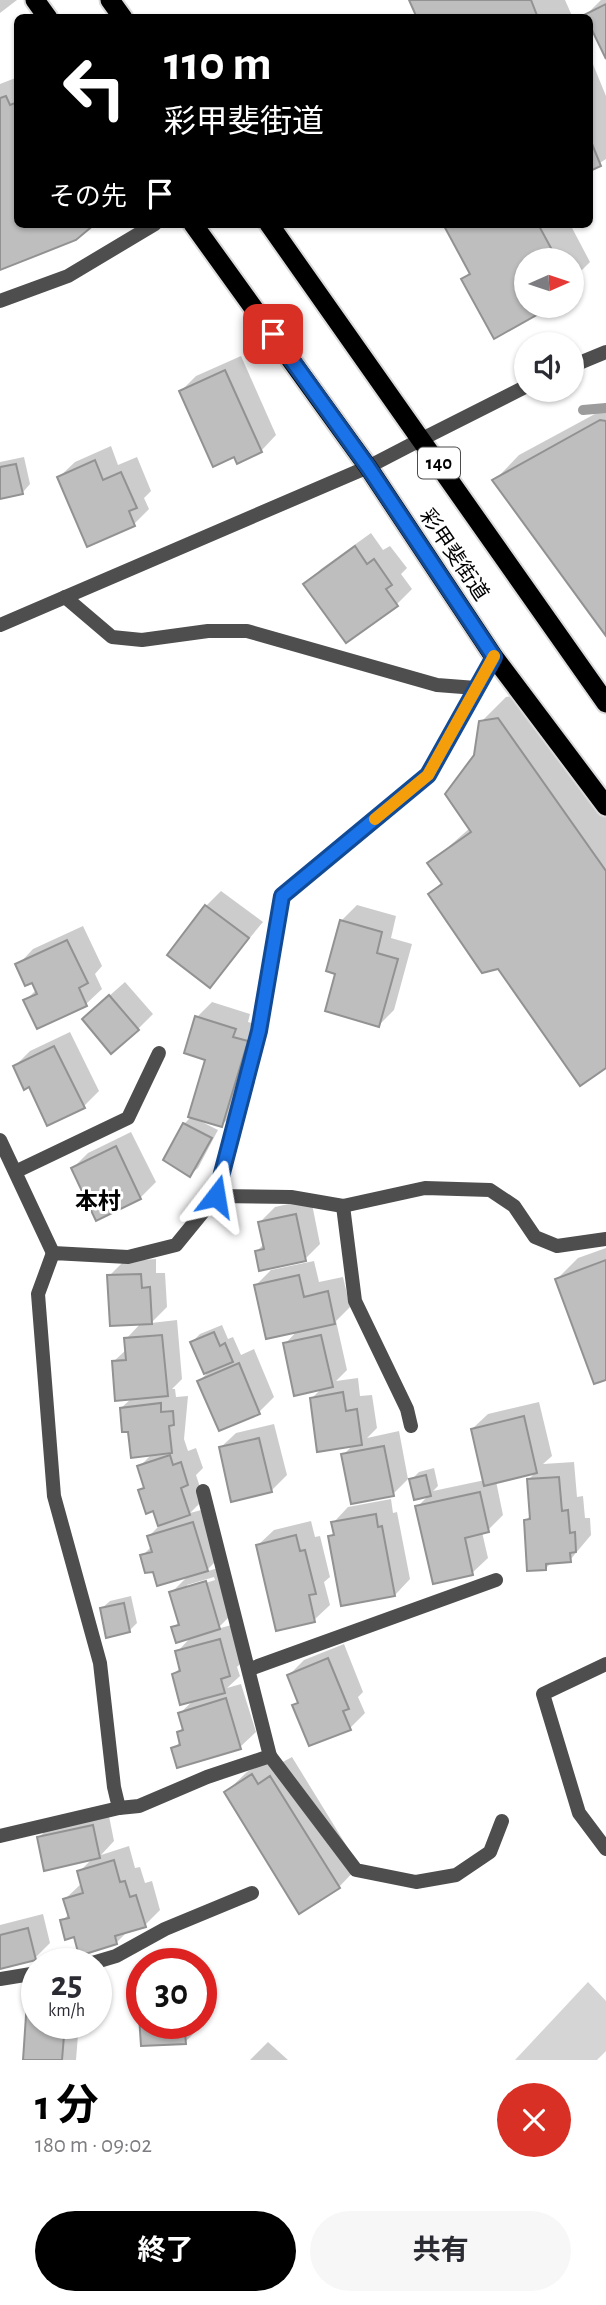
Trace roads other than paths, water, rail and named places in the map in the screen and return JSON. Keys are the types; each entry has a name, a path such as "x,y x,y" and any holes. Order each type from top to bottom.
{"highway":[{"name":"彩甲斐街道","path":"197,228 368,467 494,657 606,806"},
{"name":"彩甲斐街道","path":"273,228 603,695"}],"street":[{"path":"0,301 68,276 148,228"},
{"path":"584,361 606,352"},
{"path":"0,625 368,467 514,393"},
{"path":"65,597 112,637 142,640 208,631 247,631 437,685 476,688"},
{"path":"53,1253 128,1257 176,1245 216,1196 259,1031 282,896 428,775 494,657"},
{"path":"17,1171 128,1118 159,1053"},
{"path":"0,1140 17,1171 53,1253 38,1294 54,1496 100,1663 114,1787 119,1808"},
{"path":"216,1196 290,1197 344,1206 425,1188 489,1190 514,1206 535,1237 557,1246 606,1239"},
{"path":"344,1206 355,1301 407,1409 411,1426"},
{"path":"203,1491 270,1756 356,1870 416,1882 456,1875 490,1852 502,1821"},
{"path":"250,1669 496,1580"},
{"path":"606,1664 543,1694 579,1813 606,1849"},
{"path":"0,1836 119,1808 139,1806 207,1777 270,1756"},
{"path":"112,1956 165,1929 252,1893"},
{"path":"0,1979 21,1976"}],"waterway":[{"path":"583,410 606,408"}],"district":[{"name":"本村","path":"98,1202"}]}
